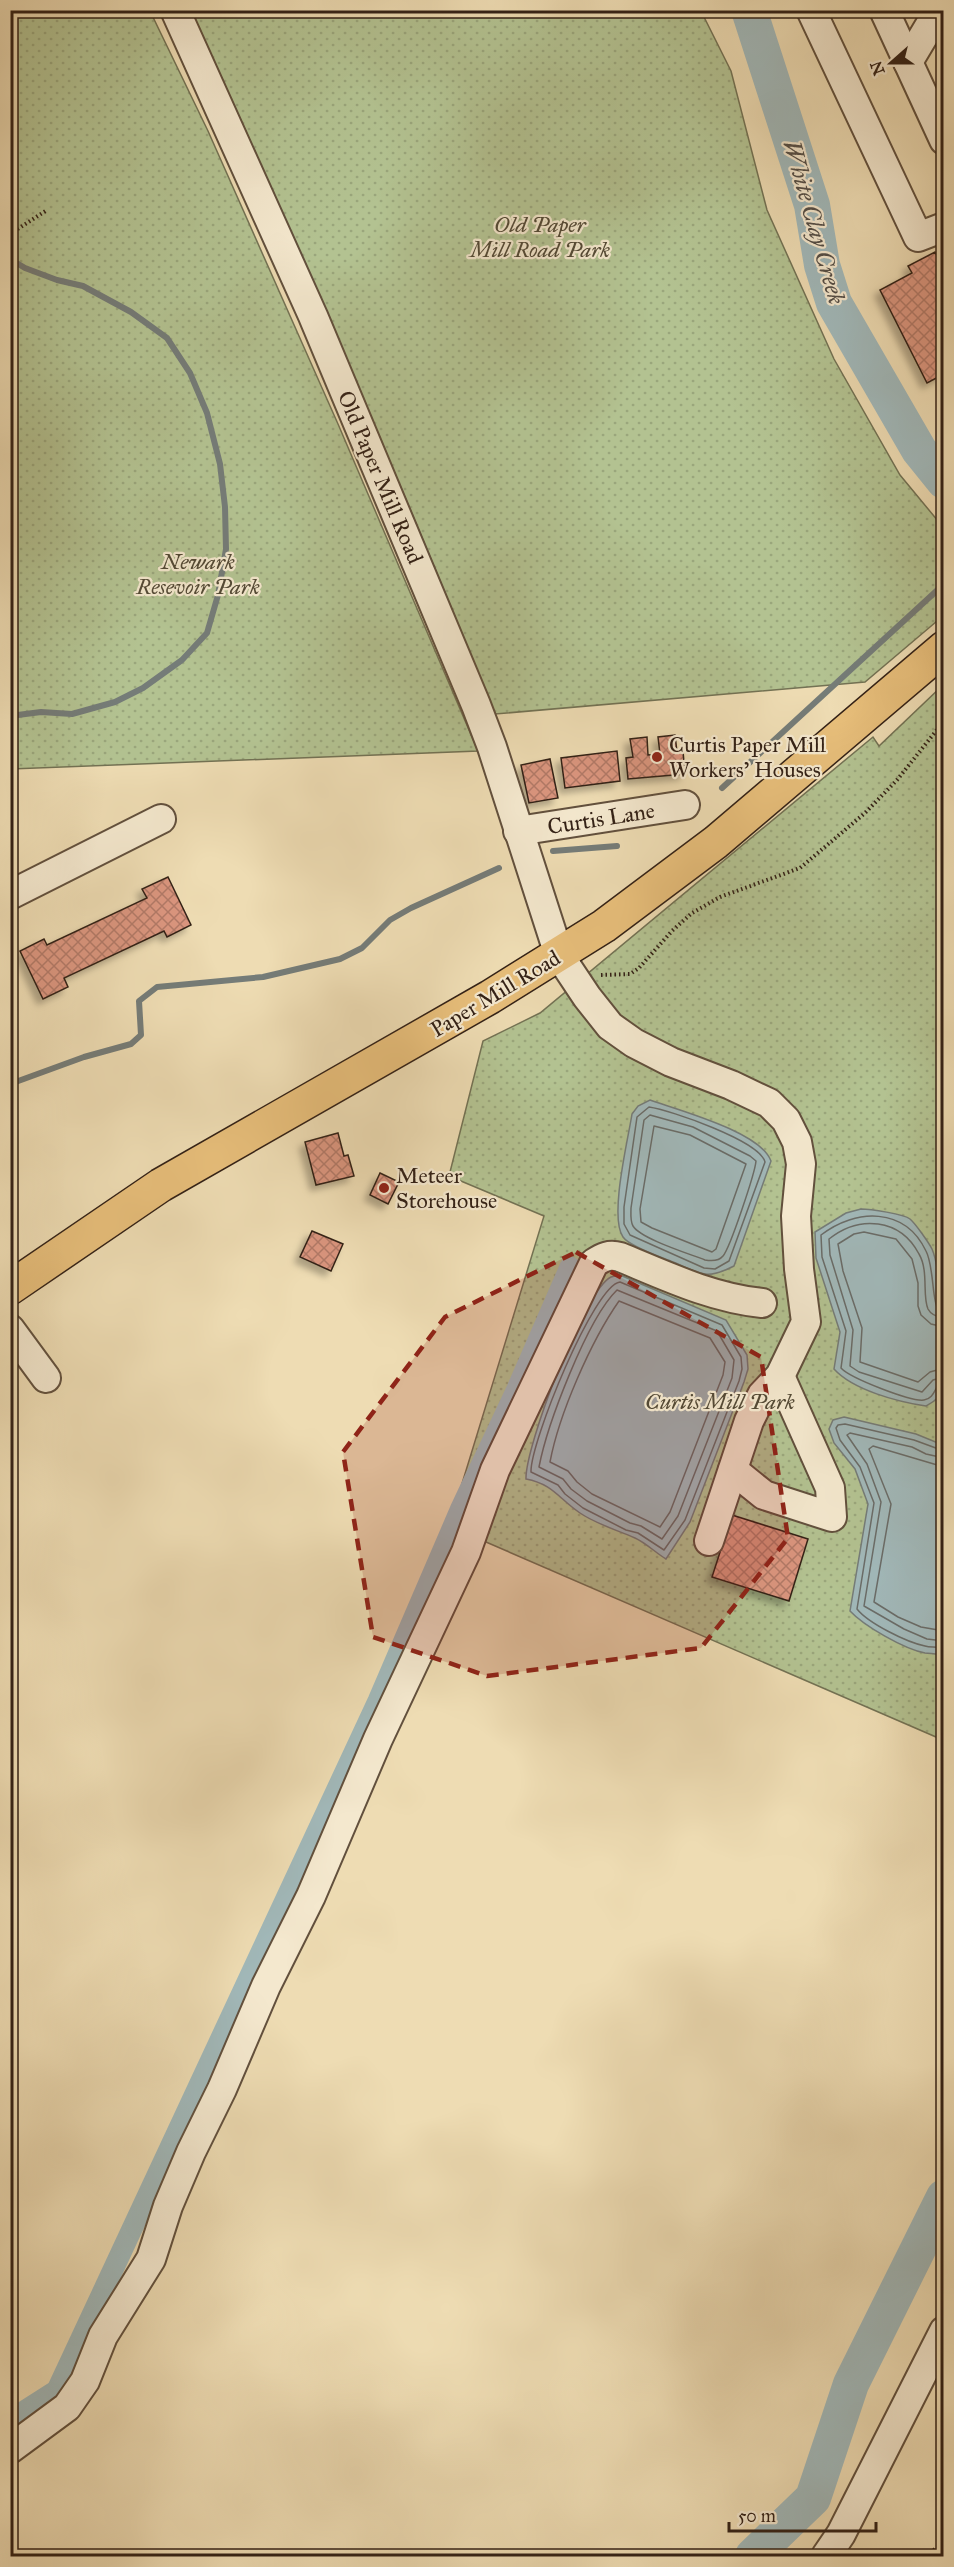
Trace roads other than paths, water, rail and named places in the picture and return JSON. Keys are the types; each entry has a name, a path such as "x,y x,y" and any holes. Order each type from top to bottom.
{"main road":[{"name":"Paper Mill Road","path":"10,1288 171,1179 559,955 646,896 716,842 944,648"}],"street":[{"name":"Old Paper Mill Road","path":"175,10 309,305 485,727 559,955 587,998 610,1026 634,1043 671,1062 731,1085 769,1103 786,1120 797,1142 801,1164 796,1216 798,1265"},
{"path":"811,10 918,237 944,227"},
{"path":"884,10 944,140"},
{"path":"908,62 939,10"},
{"name":"Curtis Lane","path":"518,831 685,805"},
{"path":"10,895 161,819"},
{"path":"10,2449 67,2406 85,2381 103,2336 151,2259 168,2206 191,2152 222,2089 266,1986 310,1896 378,1739 466,1552 495,1470 594,1263 603,1257 612,1255 708,1292 805,1315"},
{"path":"762,1303 798,1265"},
{"path":"709,1541 749,1421 762,1395 780,1376 806,1322 798,1265"},
{"path":"10,1329 46,1377"},
{"path":"733,1470 764,1495 832,1517 830,1488 780,1376"},
{"path":"826,2556 841,2534 944,2331"}],"water":[{"path":"650,1100 717,1123 736,1132 764,1150 771,1161 734,1266 724,1271 709,1274 697,1272 639,1248 623,1237 619,1227 619,1196 632,1114 638,1106"},
{"path":"861,1209 907,1217 922,1233 932,1249 941,1297 944,1362 940,1393 926,1406 890,1398 864,1389 834,1369 840,1332 816,1258 815,1232 846,1213"},
{"path":"620,1275 726,1320 747,1355 748,1369 744,1382 690,1522 666,1559 639,1540 586,1517 543,1484 526,1479 528,1462 545,1404 572,1338 600,1288 611,1277"},
{"path":"844,1417 916,1434 943,1445 943,1656 916,1651 896,1642 850,1611 868,1504 855,1469 834,1443 829,1429 833,1420"}],"waterway":[{"name":"White Clay Creek","path":"749,10 812,205 822,265 834,303 919,450 944,481"},
{"path":"10,259 25,268 57,280 83,286 131,312 167,338 190,373 207,413 220,464 225,507 226,549 218,595 207,633 182,660 143,688 115,702 72,714 41,712 10,716"},
{"path":"722,788 944,584"},
{"path":"553,851 617,846"},
{"path":"10,1084 84,1057 131,1044 141,1035 139,1001 157,987 263,977 340,959 362,948 390,920 499,868"},
{"path":"10,2420 57,2390 378,1701 461,1508 517,1389 570,1267"},
{"name":"White Clay Creek","path":"753,2556 813,2498 851,2384 944,2197"}],"place":[{"name":"Curtis Paper Mill Workers' Houses","path":"657,757"},
{"name":"Meteer Storehouse","path":"384,1188"}],"park label":[{"name":"Old Paper Mill Road Park","path":"540,236"},
{"name":"Newark Resevoir Park","path":"198,574"},
{"name":"Curtis Mill Park","path":"720,1401"}]}
